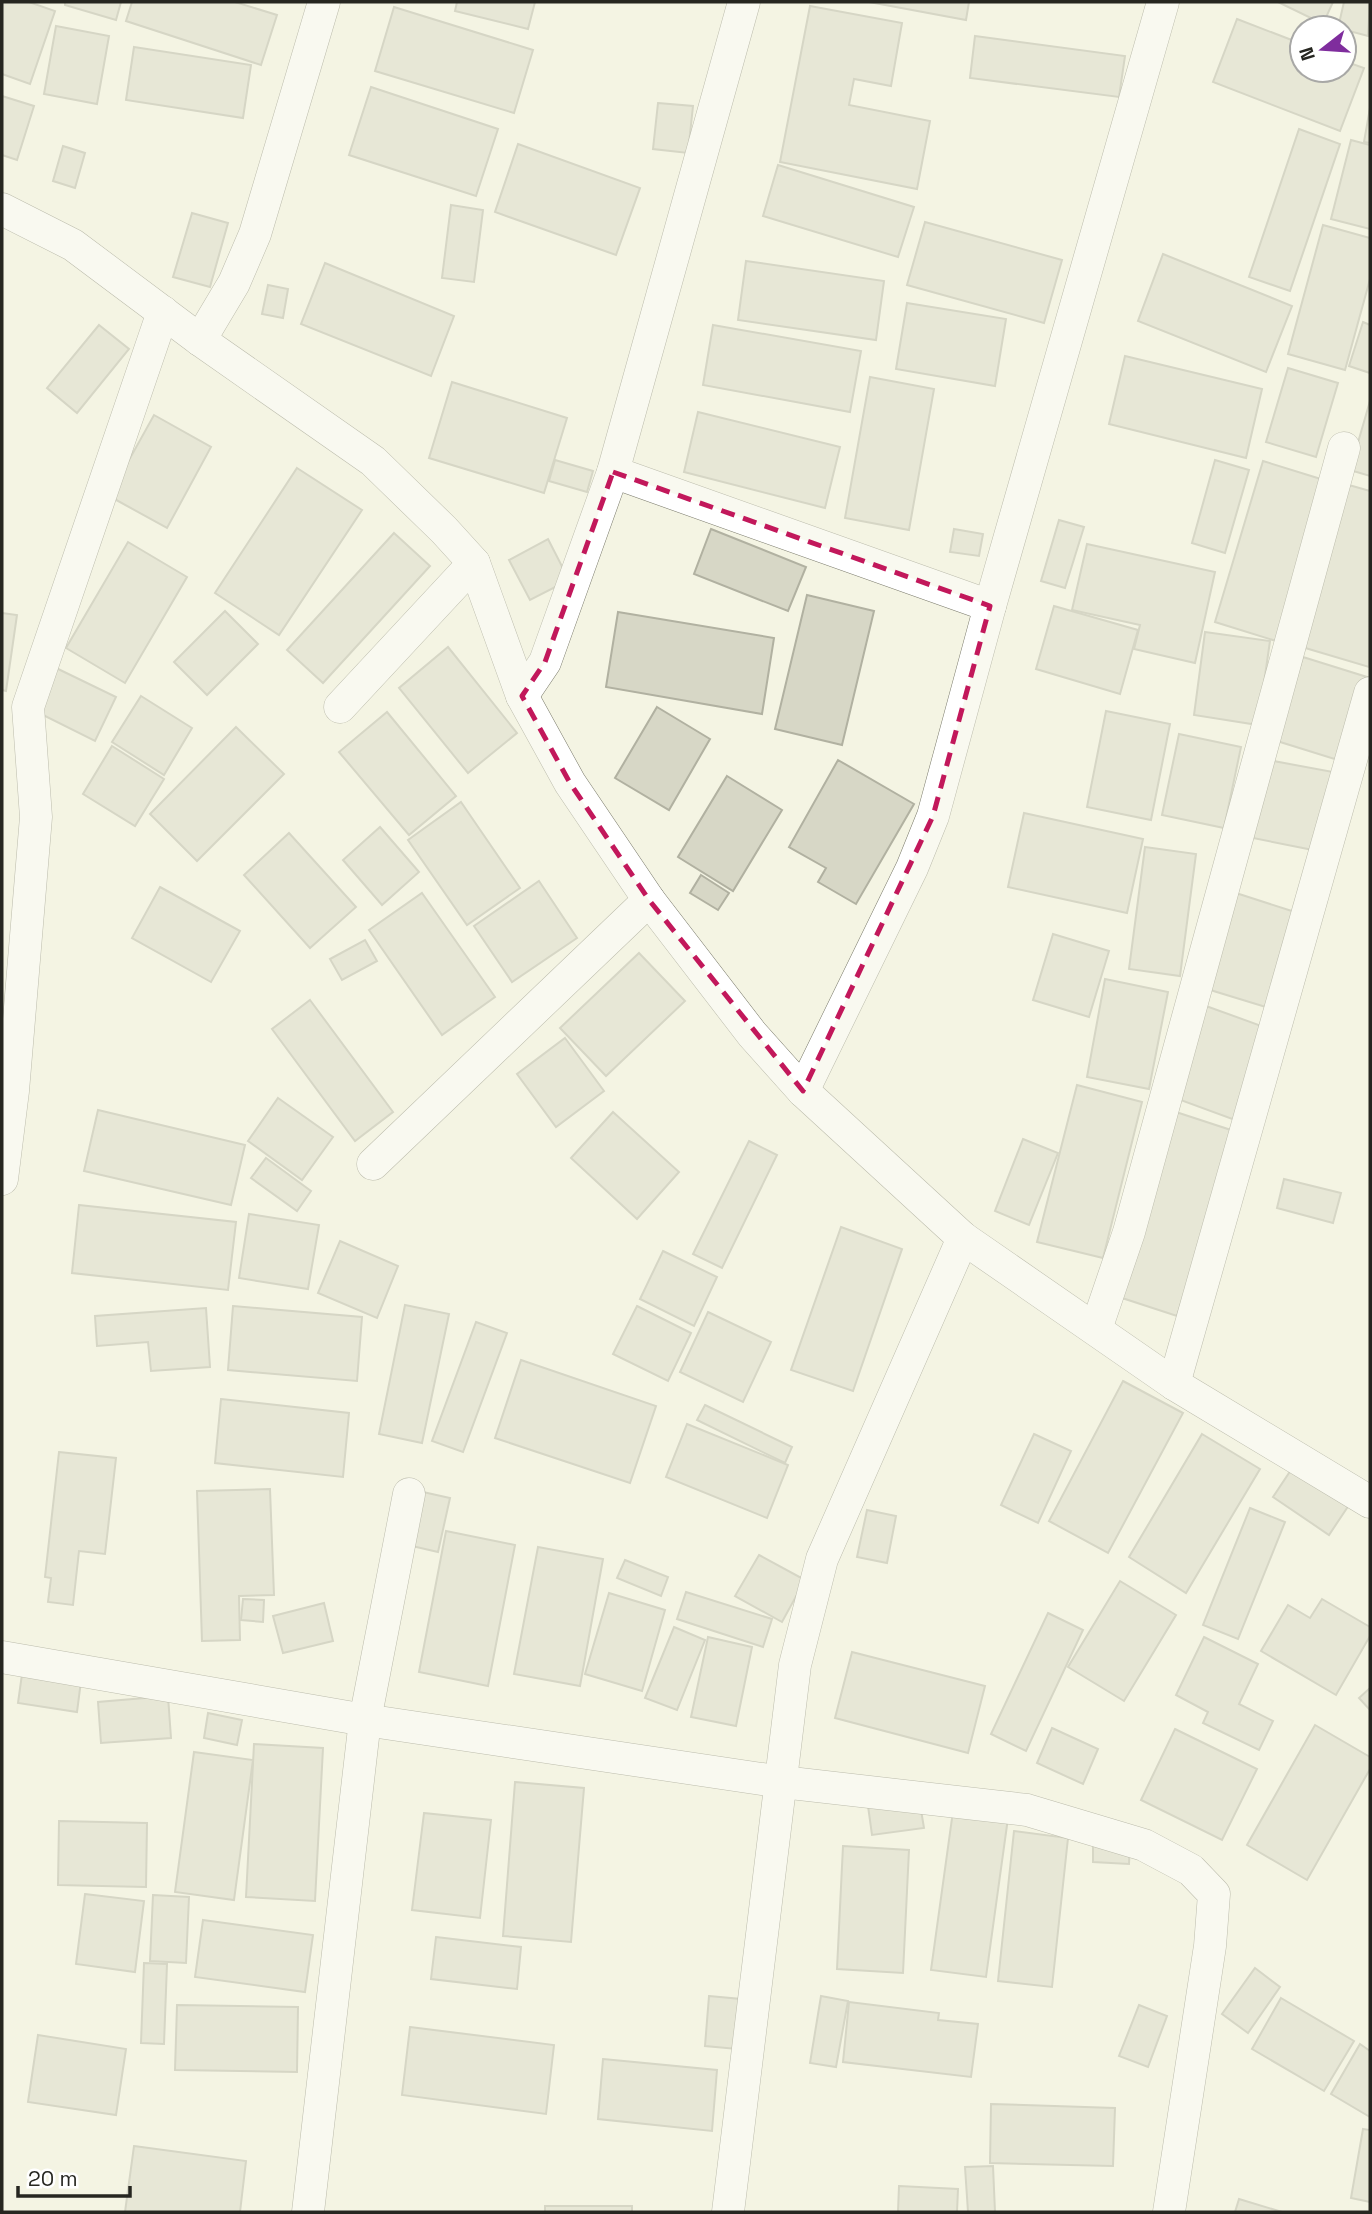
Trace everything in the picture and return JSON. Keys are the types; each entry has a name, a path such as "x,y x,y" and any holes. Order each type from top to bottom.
{"street":[{"path":"200,340 234,283 256,234 324,2"},
{"path":"522,696 545,662 613,472 744,2"},
{"path":"803,1091 912,868 933,816 990,606 1163,2"},
{"path":"2,209 73,245 200,340 373,461 474,563 522,696 570,783 649,900 752,1034 803,1091 963,1238 1174,1384 1370,1502"},
{"path":"2,1179 13,1091 36,817 29,707 163,312"},
{"path":"1096,1329 1129,1232 1344,447"},
{"path":"613,472 990,606"},
{"path":"340,707 474,563"},
{"path":"1174,1384 1370,693"},
{"path":"373,1164 649,900"},
{"path":"728,2212 782,1782 794,1665 822,1559 963,1238"},
{"path":"308,2212 365,1720 409,1494"},
{"path":"2,1657 365,1720 782,1782 1027,1810 1144,1845 1191,1870 1214,1894 1210,1946 1169,2212"}],"highlighted area":[{"path":"613,472 990,606 933,816 803,1091 649,900 570,783 522,696 545,662"}],"building":[{"path":"2,2 29,2 55,11 30,84 2,74"},
{"path":"65,2 121,2 116,20 65,5"},
{"path":"132,2 235,2 277,15 261,65 126,21"},
{"path":"457,2 535,2 528,29 455,11"},
{"path":"869,2 969,2 966,20"},
{"path":"1278,2 1333,2 1328,14 1303,14"},
{"path":"1344,2 1370,2 1368,36 1358,33 1358,14 1341,14"},
{"path":"810,6 902,23 891,86 854,79 849,105 930,121 917,189 780,162"},
{"path":"394,7 533,50 514,113 375,71"},
{"path":"1237,19 1288,39 1288,84 1358,84 1340,131 1213,82"},
{"path":"56,26 109,36 97,104 44,94"},
{"path":"975,36 1125,56 1119,97 970,78"},
{"path":"134,47 251,65 243,118 126,100"},
{"path":"1358,66 1364,68 1358,84"},
{"path":"371,87 498,129 476,196 349,155"},
{"path":"2,96 34,106 17,160 2,155"},
{"path":"658,103 693,106 688,153 653,149"},
{"path":"1370,108 1370,143 1364,142"},
{"path":"1299,129 1340,144 1290,291 1249,277"},
{"path":"1351,140 1370,145 1370,229 1331,219"},
{"path":"518,144 640,188 616,255 495,212"},
{"path":"63,146 85,153 75,188 53,181"},
{"path":"778,165 914,207 898,257 763,216"},
{"path":"451,205 483,210 474,282 442,278"},
{"path":"192,213 228,223 210,287 173,277"},
{"path":"925,222 1062,260 1044,323 907,285"},
{"path":"1323,225 1370,238 1370,279 1345,370 1288,354"},
{"path":"1163,254 1292,306 1266,372 1138,321"},
{"path":"746,261 884,281 876,340 738,320"},
{"path":"325,263 454,316 431,376 301,324"},
{"path":"268,285 288,289 283,318 262,314"},
{"path":"907,303 1006,319 995,386 896,369"},
{"path":"1363,322 1370,325 1370,373 1349,366"},
{"path":"99,325 129,349 77,413 47,388"},
{"path":"713,325 861,351 850,412 703,385"},
{"path":"1125,356 1262,389 1246,458 1109,424"},
{"path":"1288,368 1338,383 1316,457 1266,442"},
{"path":"870,377 934,389 909,530 845,518"},
{"path":"452,382 567,418 544,493 429,458"},
{"path":"1370,401 1370,476 1350,470"},
{"path":"698,412 840,447 825,508 684,472"},
{"path":"154,415 211,447 167,528 109,496"},
{"path":"555,460 593,471 587,492 549,481"},
{"path":"1215,460 1249,470 1225,553 1192,543"},
{"path":"1263,461 1324,480 1276,641 1215,622"},
{"path":"297,468 362,510 279,635 215,593"},
{"path":"1349,485 1370,491 1369,667 1302,647"},
{"path":"1059,520 1084,527 1065,588 1041,581"},
{"path":"711,529 806,567 788,611 694,574"},
{"path":"954,529 983,534 979,556 950,552"},
{"path":"394,533 430,566 323,683 287,650"},
{"path":"548,539 569,580 530,600 509,560"},
{"path":"128,542 187,577 125,683 66,648"},
{"path":"1087,544 1215,572 1195,663 1134,649 1140,625 1072,610"},
{"path":"807,595 874,611 842,745 775,729"},
{"path":"1054,606 1138,630 1120,694 1036,669"},
{"path":"225,611 258,644 207,695 174,662"},
{"path":"618,612 774,638 762,714 606,687"},
{"path":"2,613 17,615 6,691 2,690"},
{"path":"1205,632 1270,641 1258,725 1194,715"},
{"path":"448,647 517,733 468,773 399,688"},
{"path":"1303,657 1367,677 1341,761 1277,741"},
{"path":"54,667 116,697 95,741 33,710"},
{"path":"141,696 192,728 164,775 112,742"},
{"path":"657,707 710,739 669,810 615,778"},
{"path":"1106,711 1170,724 1151,820 1087,807"},
{"path":"387,712 456,796 409,835 339,752"},
{"path":"236,727 284,774 197,861 150,814"},
{"path":"1179,734 1241,747 1224,828 1162,815"},
{"path":"112,746 164,779 135,826 83,794"},
{"path":"838,760 914,804 856,904 818,882 826,868 789,847"},
{"path":"1268,760 1333,772 1318,851 1253,838"},
{"path":"727,776 782,810 733,891 678,857"},
{"path":"461,802 520,888 467,925 408,840"},
{"path":"1024,813 1143,839 1127,913 1008,887"},
{"path":"380,827 419,872 382,905 343,860"},
{"path":"289,833 356,907 310,948 244,875"},
{"path":"1145,847 1196,854 1180,976 1129,969"},
{"path":"701,875 729,893 718,910 690,893"},
{"path":"539,881 577,938 512,982 474,926"},
{"path":"160,887 240,931 211,982 132,938"},
{"path":"422,893 495,997 442,1035 369,930"},
{"path":"1236,893 1298,913 1269,1008 1207,989"},
{"path":"1053,934 1109,951 1089,1017 1033,1000"},
{"path":"365,940 377,961 342,980 330,959"},
{"path":"639,953 685,1001 606,1076 560,1028"},
{"path":"1105,979 1168,992 1149,1089 1087,1077"},
{"path":"310,1000 393,1112 355,1141 272,1029"},
{"path":"1206,1006 1267,1028 1235,1120 1175,1098"},
{"path":"565,1038 604,1091 556,1127 517,1074"},
{"path":"1077,1085 1142,1102 1103,1258 1037,1242"},
{"path":"278,1098 333,1137 302,1180 248,1141"},
{"path":"98,1110 245,1145 231,1205 84,1171"},
{"path":"613,1112 679,1172 637,1219 571,1158"},
{"path":"1176,1112 1237,1132 1177,1316 1116,1296"},
{"path":"1023,1139 1058,1153 1029,1225 995,1211"},
{"path":"749,1141 777,1155 722,1268 693,1254"},
{"path":"266,1158 311,1191 297,1211 251,1178"},
{"path":"1284,1179 1341,1193 1333,1223 1277,1208"},
{"path":"79,1205 236,1222 228,1290 72,1273"},
{"path":"249,1214 319,1225 308,1289 239,1278"},
{"path":"841,1227 902,1249 853,1391 791,1370"},
{"path":"340,1241 398,1266 377,1318 318,1293"},
{"path":"663,1251 717,1277 694,1326 640,1299"},
{"path":"405,1305 449,1314 422,1443 379,1434"},
{"path":"233,1306 362,1317 357,1381 228,1370"},
{"path":"637,1306 691,1333 668,1381 613,1354"},
{"path":"206,1308 210,1367 151,1371 148,1342 97,1346 95,1316"},
{"path":"708,1312 771,1342 743,1402 680,1372"},
{"path":"476,1322 507,1333 463,1452 432,1441"},
{"path":"521,1360 656,1406 630,1483 495,1438"},
{"path":"1123,1381 1183,1413 1108,1553 1049,1521"},
{"path":"221,1399 349,1413 343,1477 215,1463"},
{"path":"705,1405 792,1447 785,1463 697,1420"},
{"path":"687,1424 788,1465 767,1518 666,1477"},
{"path":"1034,1434 1071,1451 1038,1523 1001,1505"},
{"path":"1202,1434 1260,1469 1186,1593 1129,1557"},
{"path":"59,1452 116,1458 105,1554 79,1551 73,1605 48,1602 51,1578 45,1577"},
{"path":"1295,1464 1351,1502 1329,1535 1273,1497"},
{"path":"270,1489 274,1595 239,1596 240,1640 202,1641 197,1491"},
{"path":"423,1492 450,1498 438,1552 412,1546"},
{"path":"1250,1508 1285,1522 1238,1639 1203,1625"},
{"path":"867,1510 896,1516 887,1563 857,1557"},
{"path":"446,1531 515,1545 488,1686 419,1672"},
{"path":"538,1547 603,1559 580,1686 514,1674"},
{"path":"759,1555 805,1580 782,1622 735,1596"},
{"path":"625,1560 668,1577 661,1596 617,1578"},
{"path":"1120,1581 1176,1615 1124,1701 1068,1667"},
{"path":"686,1592 772,1619 763,1647 677,1619"},
{"path":"609,1593 665,1610 642,1691 585,1674"},
{"path":"243,1599 264,1600 263,1622 241,1620"},
{"path":"1322,1599 1370,1627 1370,1636 1336,1695 1261,1651 1288,1605 1310,1618"},
{"path":"324,1603 333,1641 283,1653 273,1616"},
{"path":"1048,1613 1083,1630 1026,1751 991,1734"},
{"path":"674,1627 705,1640 677,1710 645,1698"},
{"path":"708,1637 752,1647 736,1726 691,1717"},
{"path":"1204,1637 1258,1664 1239,1704 1273,1721 1259,1750 1203,1723 1208,1712 1176,1695"},
{"path":"852,1652 985,1686 968,1753 835,1718"},
{"path":"22,1674 81,1681 77,1712 18,1703"},
{"path":"1370,1688 1370,1710 1359,1698"},
{"path":"168,1696 171,1738 101,1743 98,1702"},
{"path":"208,1713 242,1720 237,1745 204,1738"},
{"path":"1315,1725 1370,1757 1370,1769 1307,1880 1247,1845"},
{"path":"1052,1728 1098,1749 1083,1784 1037,1763"},
{"path":"1175,1729 1257,1769 1222,1840 1141,1800"},
{"path":"254,1744 323,1748 315,1901 246,1897"},
{"path":"194,1752 253,1760 234,1900 175,1892"},
{"path":"515,1782 584,1788 571,1942 503,1936"},
{"path":"919,1798 924,1828 872,1835 868,1806"},
{"path":"953,1811 1008,1818 986,1977 931,1970"},
{"path":"424,1813 491,1820 480,1918 412,1910"},
{"path":"59,1821 147,1823 146,1887 58,1885"},
{"path":"1014,1831 1068,1838 1052,1987 998,1981"},
{"path":"1093,1842 1130,1844 1129,1864 1093,1862"},
{"path":"843,1846 909,1850 903,1973 837,1969"},
{"path":"85,1894 144,1901 135,1972 76,1964"},
{"path":"153,1895 189,1897 186,1963 150,1961"},
{"path":"203,1920 313,1935 305,1992 195,1977"},
{"path":"436,1937 521,1947 517,1989 431,1979"},
{"path":"144,1963 167,1964 164,2044 141,2043"},
{"path":"1255,1968 1280,1987 1248,2033 1222,2014"},
{"path":"709,1996 741,1999 737,2049 705,2046"},
{"path":"821,1996 848,2001 836,2067 810,2063"},
{"path":"1281,1998 1354,2041 1324,2091 1252,2049"},
{"path":"849,2002 939,2013 938,2020 978,2024 971,2077 843,2062"},
{"path":"177,2005 298,2007 297,2072 175,2070"},
{"path":"1139,2005 1167,2016 1148,2067 1119,2056"},
{"path":"410,2027 554,2045 546,2114 402,2095"},
{"path":"38,2035 126,2049 116,2115 28,2102"},
{"path":"1360,2044 1370,2051 1370,2117 1331,2094"},
{"path":"603,2059 717,2070 712,2131 598,2119"},
{"path":"991,2104 1115,2108 1113,2166 990,2163"},
{"path":"1363,2129 1370,2130 1370,2202 1351,2198"},
{"path":"134,2146 246,2161 240,2212 125,2212"},
{"path":"993,2166 995,2212 968,2212 965,2167"},
{"path":"899,2186 958,2189 957,2212 898,2212"},
{"path":"1239,2199 1282,2212 1235,2212"},
{"path":"545,2206 632,2206 632,2212 545,2212"}]}
